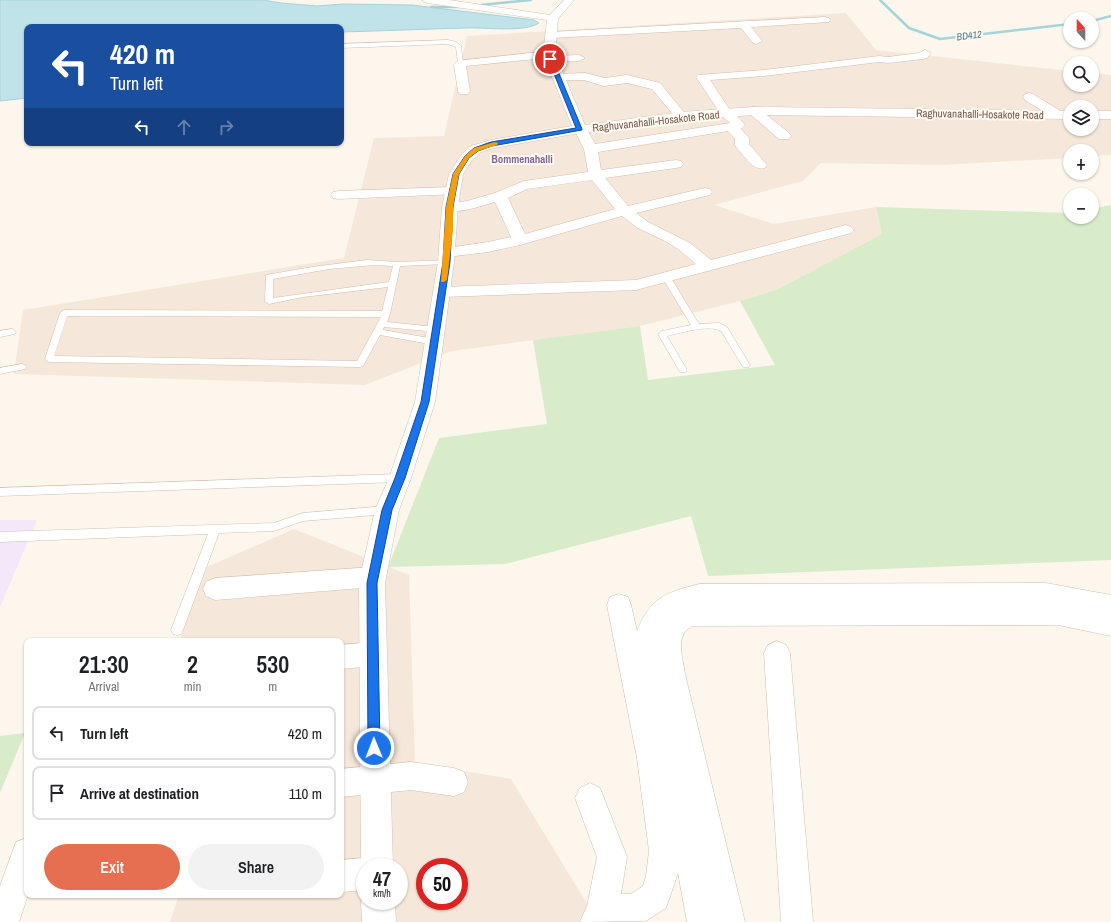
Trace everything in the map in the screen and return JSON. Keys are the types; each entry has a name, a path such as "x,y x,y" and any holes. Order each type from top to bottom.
{"main road":[{"path":"427,0 553,18 550,57 580,129"},
{"name":"Raghuvanahalli-Hosakote Road","path":"377,858 372,583 387,510 400,478 425,402 447,257 451,199 456,174 467,157 476,150 491,144 580,129 682,116 729,118 754,111 1063,115"},
{"path":"1099,115 1111,115"},
{"path":"379,910 380,922"}],"street":[{"path":"553,18 569,0"},
{"path":"551,35 825,20"},
{"path":"744,25 757,41"},
{"path":"760,165 742,145 742,138 702,77 764,73 879,59 897,59 923,56 926,53"},
{"path":"464,91 460,65 461,63 550,57 579,58"},
{"path":"559,77 585,76 604,82 627,79 656,86 682,116"},
{"path":"1029,96 1063,114"},
{"path":"754,111 784,136"},
{"path":"591,149 729,118"},
{"path":"580,129 591,149 595,175 624,211 643,225 684,246 708,266"},
{"path":"338,196 451,199 468,205 500,196 524,185 676,164"},
{"path":"447,257 520,240 624,211 705,192"},
{"path":"500,196 520,240"},
{"path":"442,292 636,285 846,230"},
{"path":"214,589 374,576"},
{"path":"1052,604 1111,625"},
{"path":"703,922 647,642 648,631 664,621 677,622 690,615 1052,604 1111,606"},
{"path":"590,798 612,857 599,917 635,910 655,897 662,876 664,851 651,758 619,605"},
{"path":"664,621 669,632 668,644 672,674 729,922"},
{"path":"777,653 797,922"},
{"path":"344,657 373,654"},
{"path":"344,783 411,776 454,782"},
{"path":"3,922 24,862"},
{"path":"344,876 356,875"}],"lane":[{"path":"344,46 448,42 454,43 458,46 461,63"},
{"path":"392,284 269,301 269,277 370,262 384,261 397,264 447,257"},
{"path":"386,314 64,313 49,359 360,364 386,314 397,264"},
{"path":"666,277 696,327"},
{"path":"683,370 662,334 696,327 719,326 724,330 746,365"},
{"path":"380,328 435,336"},
{"path":"0,334 12,332"},
{"path":"0,371 22,367"},
{"path":"0,492 400,478"},
{"path":"0,537 214,530 274,526 303,516 387,510"},
{"path":"177,630 214,530"}],"shaded area":[{"path":"846,13 876,50 1063,70 1063,92 1099,92 1099,74 1111,75 1111,155 1099,156 1099,144 1063,144 1063,158 941,165 821,163 803,181 714,205 774,224 876,207 882,234 778,289 740,301 640,326 452,351 365,385 14,374 23,310 344,258 374,138 444,136 467,36"},
{"path":"0,520 37,520 0,607"},
{"path":"294,529 409,575 415,763 511,779 597,922 170,922 178,898 344,898 344,638 181,638 202,569"}],"green space":[{"path":"1111,205 1111,560 708,576 691,516 505,564 388,567 439,438 547,424 533,340 640,326 648,380 775,365 740,301 778,289 882,234 876,207 1063,213 1063,224 1099,224 1099,208"},
{"path":"24,733 0,793 0,736"}],"water":[{"path":"0,0 263,0 317,6 343,4 412,5 534,20 539,23 524,28 514,29 466,28 344,32 344,24 24,24 24,98 0,101"}],"waterway":[{"name":"BD412","path":"481,5 531,0"},
{"name":"BD412","path":"880,0 909,28 940,39 1063,25"},
{"name":"BD412","path":"431,7 462,7"},
{"name":"BD412","path":"1099,19 1111,16"}],"slow traffic":[{"path":"444,280 450,207 456,174 467,157 476,150 495,143"}],"district":[{"name":"Bommenahalli","path":"522,159"}],"route":[{"path":"374,748 372,583 387,510 400,478 425,402 442,292 450,207 456,174 467,157 476,150 491,144 580,129 550,59"}]}
